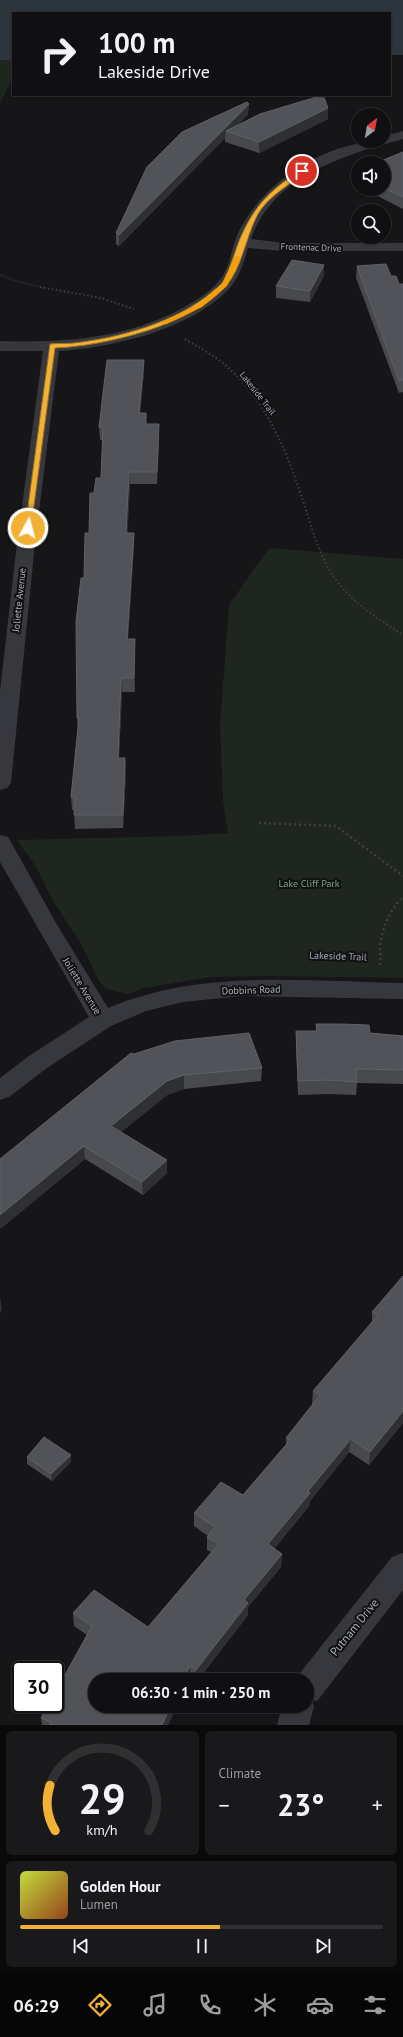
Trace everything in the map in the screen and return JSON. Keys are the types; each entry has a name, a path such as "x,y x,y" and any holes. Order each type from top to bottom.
{"street":[{"path":"391,139 403,136"},
{"path":"0,346 74,345 110,339 161,324 200,306 224,285 236,263 243,242 257,212 274,191 292,176 321,161 358,148"},
{"name":"Frontenac Drive","path":"243,242 306,247 403,247"},
{"name":"Joliette Avenue","path":"0,783 26,543 52,346"},
{"name":"Joliette Avenue","path":"0,842 45,923 103,1020 44,1058 0,1091"},
{"name":"Dobbins Road","path":"103,1020 140,1004 183,994 234,989 403,991"},
{"name":"Putnam Drive","path":"314,1680 403,1567"},
{"path":"293,1725 296,1713"}],"path":[{"name":"Lakeside Trail","path":"0,275 36,288 100,298 122,304 161,324 218,359 243,382 266,412 281,441 314,536 339,584 363,607 403,635"},
{"path":"259,824 336,826 403,876"},
{"name":"Lakeside Trail","path":"373,965 380,965 380,946 386,922 394,905 403,897"}],"green space":[{"path":"0,60 12,61 12,80 0,103"},
{"name":"Lake Cliff Park","path":"269,548 403,559 403,978 263,976 209,977 144,988 128,994 106,989 99,981 80,942 53,901 36,867 17,840 180,836 228,833 223,801 220,725 229,605"}],"shaded area":[{"path":"0,0 403,0 403,55 391,55 391,12 12,12 12,61 0,60"}],"building":[{"path":"320,96 323,96 328,108 259,142 226,131 260,114"},
{"path":"247,102 249,104 119,235 116,233 147,167 182,132"},
{"path":"403,152 403,197 391,191 391,157"},
{"path":"292,260 324,265 310,291 276,286"},
{"path":"386,264 391,276 396,276 399,284 403,284 403,380 399,381 357,266"},
{"path":"107,360 144,360 139,413 146,413 146,424 159,424 157,472 129,472 126,533 134,533 127,639 135,639 134,678 121,678 118,758 125,758 123,815 74,815 75,797 71,797 79,718 77,718 76,622 81,578 84,578 85,533 89,533 90,493 94,493 96,478 101,478 103,428 99,427"},
{"path":"316,1024 369,1025 370,1033 403,1036 403,1070 356,1069 357,1082 328,1080 298,1081 296,1031 317,1031"},
{"path":"249,1033 262,1068 184,1075 167,1081 111,1126 167,1160 142,1182 84,1146 0,1215 0,1159 131,1053 134,1054 175,1041"},
{"path":"403,1276 403,1411 370,1452 351,1439 308,1491 310,1493 268,1544 282,1554 244,1600 248,1603 196,1670 190,1666 186,1673 88,1673 88,1713 168,1713 162,1725 49,1725 51,1722 41,1718 44,1713 64,1713 64,1677 92,1626 73,1613 94,1590 148,1627 219,1544 207,1537 215,1527 194,1513 221,1482 243,1495 290,1440 286,1438 320,1395 313,1391 378,1315 372,1312"},
{"path":"44,1437 71,1455 51,1474 27,1457"}],"slow traffic":[{"path":"164,323 200,306 224,285 238,257"}],"route":[{"path":"28,528 52,346 74,345 110,339 165,323 200,306 224,285 236,263 246,232 257,212 274,191 292,176 302,171"}]}
